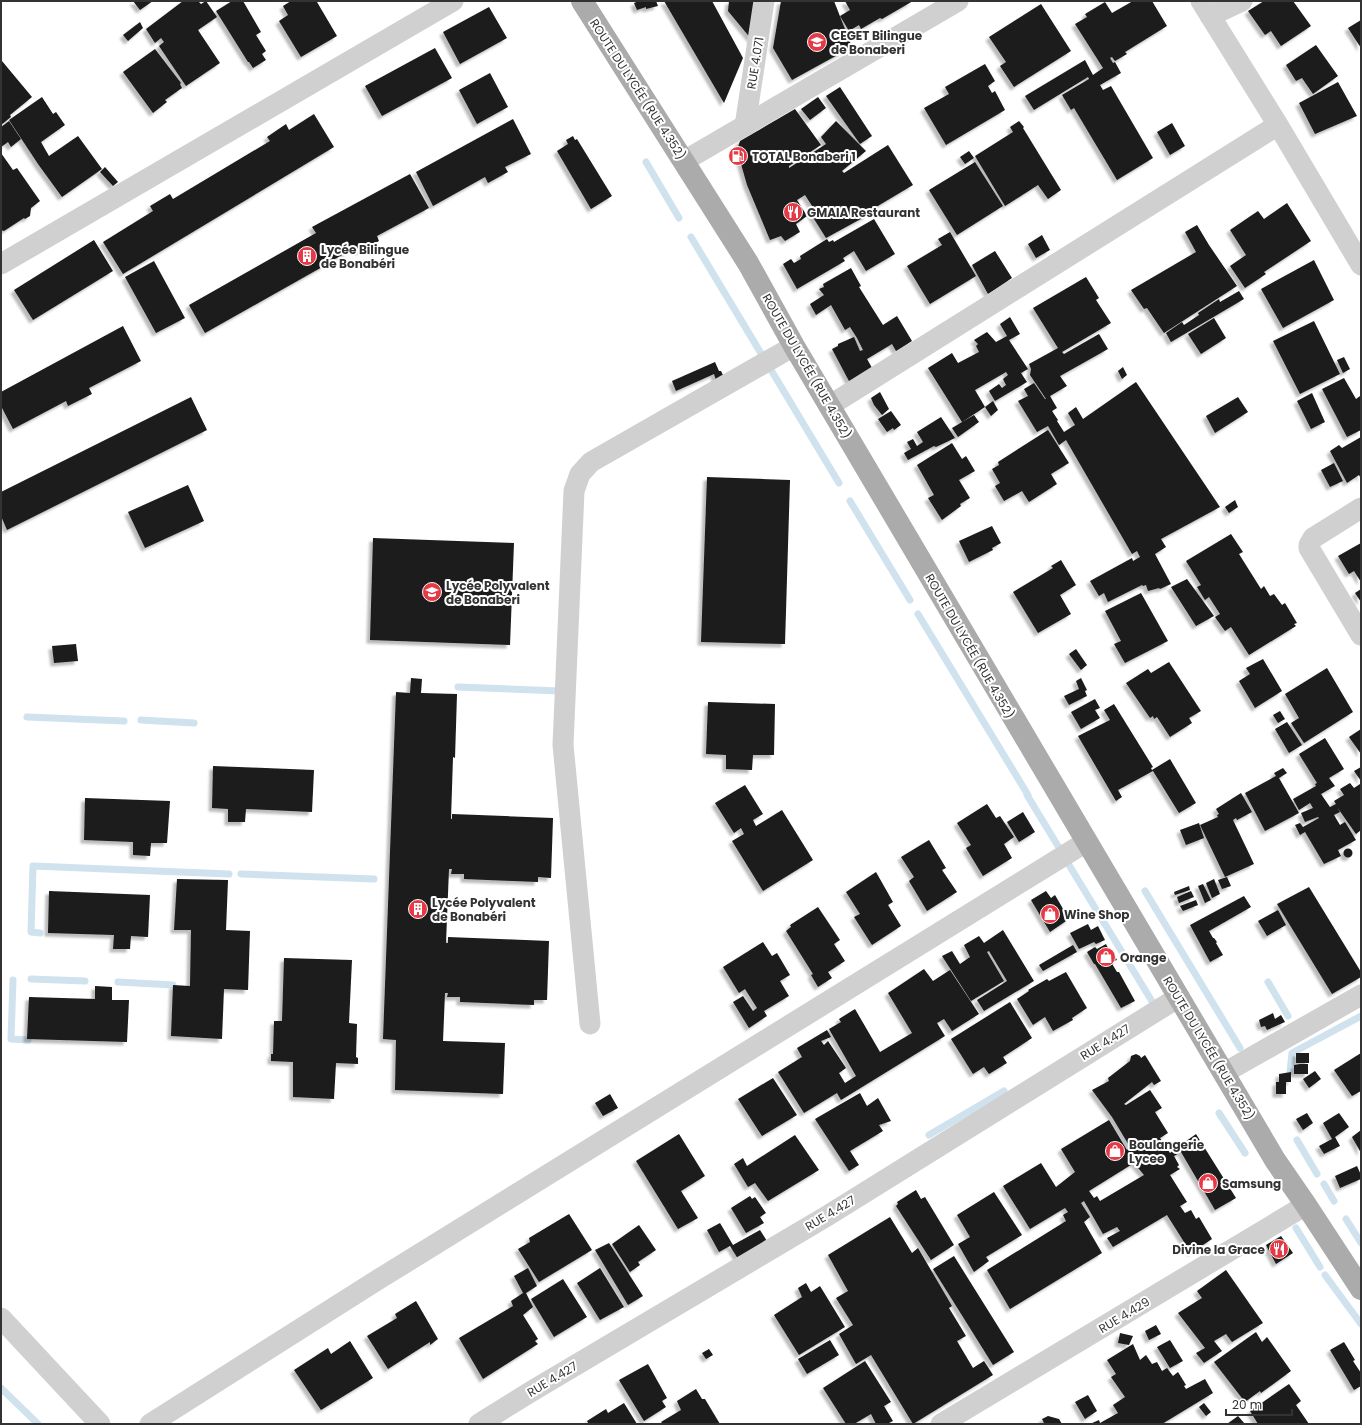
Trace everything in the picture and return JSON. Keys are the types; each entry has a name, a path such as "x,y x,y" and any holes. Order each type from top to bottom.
{"main road":[{"name":"ROUTE DU LYCÉE (RUE 4.352)","path":"582,1 748,263 829,406 1275,1160 1361,1289"}],"street":[{"path":"1,264 453,1"},
{"name":"RUE 4.071","path":"745,126 764,1"},
{"path":"684,161 958,1"},
{"path":"1242,1 1205,9 1278,125 1361,265"},
{"path":"829,406 1278,125"},
{"path":"590,1024 563,744 574,491 580,474 591,462 794,346"},
{"path":"1361,508 1313,538 1309,545 1309,548 1361,635"},
{"path":"150,1424 386,1275 1086,842"},
{"path":"1224,1073 1361,995"},
{"name":"RUE 4.427","path":"479,1424 827,1216 1178,997"},
{"name":"RUE 4.429","path":"941,1424 1306,1205"},
{"path":"1,1318 100,1424"}],"building":[{"path":"133,1 153,1 140,10"},
{"path":"183,1 198,1 201,4 206,1 217,17 198,30 220,63 186,86 159,46 164,42 161,38 155,43 146,29"},
{"path":"232,1 243,1 261,32 256,35 266,51 262,54 266,60 253,68 216,11"},
{"path":"291,1 319,1 317,2 337,36 301,57 279,21 288,15 283,6"},
{"path":"639,1 656,1 658,6 646,9 646,7 637,10 634,3"},
{"path":"664,1 712,1 743,58 724,103"},
{"path":"729,1 757,1 752,40 728,11"},
{"name":"CEGET Bilingue de Bonaberi","path":"781,1 834,1 852,47 792,80 773,48"},
{"path":"845,1 913,1 861,29 859,25 849,31 840,16 850,10"},
{"path":"1133,1 1152,1 1167,26 1125,52 1127,54 1115,61 1112,57 1110,58 1113,63 1115,62 1121,73 1100,85 1103,90 1111,86 1153,158 1117,180 1074,108 1071,110 1062,95 1089,79 1088,77 1034,110 1025,96 1085,60 1093,75 1103,68 1075,24 1087,17 1085,14 1105,2 1112,13"},
{"path":"1264,1 1293,1 1311,26 1281,46 1271,31 1265,35 1248,11"},
{"path":"1041,4 1071,51 1014,87 1000,66 1006,62 989,37"},
{"path":"489,7 507,38 460,64 443,32"},
{"path":"1361,20 1361,48 1348,28"},
{"path":"140,22 143,28 128,41 123,35"},
{"path":"1316,45 1338,76 1313,94 1302,78 1296,81 1286,65"},
{"path":"435,48 452,78 382,116 365,86"},
{"path":"155,49 181,83 182,88 165,100 167,102 153,113 123,72"},
{"path":"2,61 32,97 10,115 11,117 1,125 1,62"},
{"path":"985,64 995,81 988,86 992,93 995,91 1005,110 946,145 924,108 949,94 945,87"},
{"path":"490,73 508,107 477,124 459,90"},
{"path":"1338,82 1357,116 1315,134 1299,103"},
{"path":"840,87 872,136 860,144 826,96"},
{"path":"42,97 53,114 56,112 65,125 41,142 49,156 78,136 102,169 62,197 9,120"},
{"path":"818,97 826,108 810,120 801,109"},
{"path":"795,109 821,145 789,166 789,168 826,144 821,137 836,121 866,151 842,171 844,173 888,145 913,185 866,213 868,215 826,238 809,211 814,209 805,195 797,200 807,216 796,224 800,232 785,241 781,236 770,240 747,185 737,150 740,141"},
{"path":"314,114 334,147 123,274 103,242 153,211 150,206 170,194 173,199 270,141 267,137 286,124 289,130"},
{"path":"513,119 531,154 505,167 508,172 488,183 485,177 433,206 416,172"},
{"path":"9,121 21,139 11,147 8,142 1,147 1,127"},
{"path":"1019,121 1061,190 1048,199 1038,185 1005,206 975,156 1013,132 1010,127"},
{"path":"1172,123 1185,146 1170,155 1157,132"},
{"path":"573,136 575,140 577,139 612,196 591,209 557,151 568,144 566,140"},
{"path":"969,151 974,158 965,164 960,157"},
{"path":"1,153 13,170 17,168 40,201 31,208 30,216 25,219 24,218 4,231 1,230"},
{"path":"975,162 1003,206 957,235 929,190"},
{"path":"105,167 118,182 113,186 100,172"},
{"name":"Lycée Bilingue de Bonabéri","path":"410,174 429,208 377,236 379,241 359,252 357,247 205,333 189,305 316,233 312,227"},
{"path":"1287,203 1311,241 1264,272 1266,274 1245,288 1230,266 1246,255 1230,230 1258,211 1264,219"},
{"path":"874,219 895,254 866,271 854,251 843,258 845,261 797,289 783,264 791,259 794,263 801,259 800,256 827,239 829,242 833,240 834,242"},
{"path":"1197,225 1237,286 1164,333 1147,308 1144,309 1131,290 1196,252 1185,232"},
{"path":"950,232 976,276 930,304 907,266 942,245 938,239"},
{"path":"1042,235 1050,250 1036,258 1028,244"},
{"path":"94,240 113,271 33,320 14,290"},
{"path":"995,251 1012,278 988,294 972,265"},
{"path":"1314,260 1334,300 1283,328 1261,289"},
{"path":"154,261 185,318 156,333 125,277"},
{"path":"851,268 861,286 859,287 883,325 897,316 912,341 896,351 892,344 867,359 875,373 850,383 832,349 838,346 838,344 854,337 860,351 863,350 857,338 850,327 845,330 831,305 816,315 810,304 824,295 819,289 824,287 823,284"},
{"path":"1086,277 1099,298 1096,300 1111,323 1062,352 1064,354 1099,334 1108,349 1060,376 1067,386 1050,396 1057,408 1052,411 1058,420 1057,421 1064,432 1075,425 1068,413 1076,407 1083,419 1136,382 1220,507 1161,539 1166,547 1155,554 1171,584 1160,589 1148,591 1146,585 1142,585 1108,602 1104,593 1099,596 1090,581 1132,558 1133,561 1140,557 1137,551 1132,554 1066,440 1059,445 1048,426 1037,432 1018,401 1028,396 1024,389 1034,383 1046,399 1030,375 1031,369 1029,364 1058,348 1033,308"},
{"path":"1239,291 1244,299 1171,342 1166,333 1182,322 1184,325 1199,315 1198,313 1219,299 1220,302"},
{"path":"1010,317 1020,334 1009,340 1028,369 1021,373 1027,382 995,401 989,391 999,384 1002,388 1006,385 1003,379 1008,375 1006,372 975,390 985,407 962,422 928,368 952,353 958,363 979,352 976,346 978,344 974,340 987,332 996,342 1007,336 1000,324"},
{"path":"1214,318 1226,338 1201,354 1188,334"},
{"path":"1314,321 1340,374 1300,394 1273,341"},
{"path":"123,326 141,361 89,388 92,394 68,406 66,401 13,429 1,406 1,392"},
{"path":"1344,357 1350,369 1343,373 1337,360"},
{"path":"715,362 719,371 721,371 724,377 716,380 714,374 676,391 672,381"},
{"path":"1123,367 1127,375 1122,379 1118,371"},
{"path":"1344,378 1356,399 1360,396 1361,398 1361,430 1347,437 1322,389"},
{"path":"880,392 889,409 882,415 874,405 871,398"},
{"path":"1312,393 1325,422 1311,429 1297,401"},
{"path":"191,397 207,430 7,530 1,516 1,492"},
{"path":"1238,397 1248,412 1215,433 1206,416"},
{"path":"993,401 998,410 991,416 985,407"},
{"path":"891,411 901,425 894,430 893,428 887,432 878,419"},
{"path":"974,415 979,422 958,437 952,428"},
{"path":"941,417 955,438 936,447 934,446 908,460 904,453 911,449 907,442 913,439 917,446 923,442 917,432"},
{"path":"1048,430 1069,463 1051,474 1057,484 1029,502 1022,491 1004,501 995,486 1000,483 992,469 999,465 998,462"},
{"path":"1361,437 1361,479 1359,475 1347,483 1330,451 1339,445 1342,448"},
{"path":"952,443 962,459 966,456 975,471 959,480 970,498 960,504 961,506 942,520 928,498 934,495 917,465"},
{"path":"1334,463 1343,481 1330,487 1321,470"},
{"path":"707,477 790,480 785,644 701,642"},
{"path":"188,485 204,521 145,548 128,512"},
{"path":"1235,500 1238,507 1229,513 1225,507"},
{"path":"992,526 1001,543 992,548 993,550 969,562 959,541"},
{"path":"1231,534 1243,552 1239,554 1261,589 1264,586 1270,596 1274,594 1282,605 1285,603 1297,623 1294,624 1296,626 1249,655 1231,627 1225,631 1215,617 1220,614 1209,597 1205,600 1197,587 1201,585 1186,561"},
{"path":"373,538 514,543 510,645 370,640"},
{"path":"1361,543 1361,582 1354,571 1349,574 1338,556"},
{"path":"1061,560 1076,585 1060,595 1071,614 1038,633 1013,592 1053,568 1051,566"},
{"path":"1187,579 1214,616 1196,626 1171,587"},
{"path":"1361,589 1361,602 1355,593"},
{"path":"1141,593 1168,641 1125,663 1114,644 1121,641 1105,611"},
{"path":"76,644 78,661 54,663 52,646"},
{"path":"1076,649 1087,665 1081,670 1069,654"},
{"path":"1263,659 1282,691 1255,708 1239,681 1250,674 1246,668"},
{"path":"1169,662 1201,711 1189,718 1192,723 1170,737 1157,717 1154,719 1153,716 1150,718 1126,683 1148,669 1151,673"},
{"path":"1327,668 1353,712 1304,743 1291,723 1299,718 1285,694"},
{"name":"Lycée Polyvalent de Bonabéri","path":"411,678 422,679 421,693 457,694 451,819 452,814 553,818 551,878 538,877 538,882 464,879 464,874 451,874 452,869 449,869 446,943 448,943 448,937 549,941 547,1000 534,1000 534,1005 460,1002 460,997 447,997 448,993 445,993 443,1041 505,1043 503,1094 395,1090 396,1040 383,1039 396,692 410,693"},
{"path":"1081,678 1087,690 1085,691 1087,696 1069,705 1064,696 1079,689 1076,681"},
{"path":"1095,699 1100,708 1095,710 1100,718 1081,729 1071,712"},
{"path":"708,702 775,704 774,755 753,755 752,770 726,769 726,755 706,754"},
{"path":"1114,704 1153,767 1151,768 1152,770 1170,759 1196,803 1179,813 1153,771 1118,790 1122,797 1116,801 1078,736 1110,720 1104,710"},
{"path":"1280,711 1285,719 1278,723 1273,715"},
{"path":"1287,722 1302,745 1289,753 1275,729"},
{"path":"1361,729 1361,754 1349,737"},
{"path":"1325,738 1344,769 1329,778 1335,786 1321,794 1330,807 1336,804 1334,801 1344,795 1340,789 1350,783 1354,788 1360,784 1361,830 1356,834 1337,807 1340,812 1334,815 1340,825 1345,822 1356,840 1338,850 1341,856 1324,864 1305,832 1300,835 1295,825 1300,823 1303,827 1319,818 1318,817 1305,822 1301,813 1313,808 1310,803 1299,810 1293,799 1316,786 1315,784 1317,783 1299,754"},
{"path":"213,766 314,770 312,812 246,809 245,822 228,822 228,809 212,808"},
{"path":"1361,767 1361,781 1354,771"},
{"path":"1283,768 1287,773 1279,778 1299,813 1265,831 1245,793 1276,776 1274,773"},
{"path":"745,785 763,814 753,820 756,826 782,810 813,860 763,891 732,841 744,834 741,828 734,833 715,803"},
{"path":"1241,793 1252,812 1237,820 1236,818 1233,820 1254,864 1225,877 1200,825 1218,817 1217,815 1219,814 1216,809"},
{"path":"85,798 170,801 167,843 151,843 150,856 133,855 133,842 84,840"},
{"path":"987,804 996,818 1000,816 1014,837 1004,844 1012,858 983,876 966,848 971,845 957,823"},
{"path":"1023,812 1035,832 1019,842 1007,822"},
{"path":"1199,823 1204,838 1186,845 1180,830"},
{"path":"929,840 946,868 942,870 957,892 927,911 909,881 914,877 901,857"},
{"path":"1346,849 1350,849 1352,853 1350,857 1346,857 1344,855 1344,851"},
{"path":"876,872 893,902 888,905 901,926 872,945 854,917 860,914 846,892"},
{"path":"1227,877 1231,886 1222,889 1218,880"},
{"path":"177,879 228,880 226,930 250,931 248,990 224,989 222,1039 171,1036 173,985 190,986 191,930 174,930"},
{"path":"1214,879 1220,894 1212,898 1206,883"},
{"path":"1203,884 1211,900 1205,903 1198,886"},
{"path":"1189,886 1190,890 1175,895 1174,892"},
{"path":"1309,887 1361,972 1361,977 1332,994 1277,904"},
{"path":"49,891 150,895 148,937 131,936 130,949 113,949 114,935 48,933"},
{"name":"Wine Shop","path":"1046,891 1051,898 1055,895 1069,919 1050,932 1031,900"},
{"path":"1191,891 1194,897 1179,903 1177,897"},
{"path":"1244,896 1251,907 1209,931 1217,942 1216,943 1223,955 1210,962 1190,925"},
{"path":"1196,900 1198,905 1183,911 1180,906"},
{"path":"818,907 840,940 834,944 845,961 828,972 832,978 818,987 811,975 813,974 786,931 791,927 790,925"},
{"path":"1278,910 1286,925 1267,936 1258,921"},
{"path":"1088,924 1091,930 1098,926 1105,940 1096,944 1094,942 1079,949 1070,933"},
{"path":"1003,930 1034,981 984,1011 977,1000 1007,981 989,951 987,952 1004,981 971,1001 942,956 952,951 960,964 970,957 964,945 979,936 984,943"},
{"path":"763,942 772,956 777,953 790,975 780,981 789,996 764,1011 767,1016 749,1028 733,1002 743,996 753,1011 757,1008 745,989 739,993 723,967"},
{"path":"1106,944 1109,950 1111,949 1117,960 1111,962 1117,972 1119,972 1135,1001 1121,1008 1087,952 1095,947 1097,949"},
{"path":"1073,945 1077,952 1043,971 1039,965"},
{"path":"284,958 352,960 349,1023 357,1024 356,1057 358,1058 358,1064 336,1063 334,1099 293,1097 293,1062 271,1061 271,1054 273,1054 274,1021 282,1021"},
{"path":"924,969 933,981 950,970 979,1014 952,1031 944,1019 937,1023 945,1036 841,1100 837,1093 804,1113 778,1072 802,1057 797,1048 827,1030 831,1037 821,1041 824,1045 828,1041 846,1068 839,1073 845,1083 856,1076 829,1029 841,1022 839,1019 855,1009 880,1052 912,1033 888,993"},
{"path":"1066,972 1087,1008 1072,1018 1073,1020 1053,1031 1045,1017 1033,1025 1017,999 1029,991 1028,990 1047,979 1049,981"},
{"path":"95,986 112,987 112,1000 129,1000 127,1042 27,1039 29,997 95,999"},
{"path":"1010,1002 1032,1038 1003,1057 1007,1063 989,1074 984,1067 973,1074 951,1039"},
{"path":"1273,1013 1275,1019 1281,1015 1285,1022 1267,1030 1265,1026 1261,1027 1259,1020"},
{"path":"1296,1053 1309,1053 1309,1063 1296,1063"},
{"path":"1361,1053 1361,1091 1352,1096 1334,1070"},
{"path":"1136,1054 1141,1058 1145,1055 1161,1081 1154,1085 1152,1082 1124,1104 1126,1105 1150,1090 1162,1108 1155,1112 1168,1133 1160,1138 1170,1153 1196,1134 1236,1198 1215,1210 1181,1152 1174,1156 1179,1165 1177,1167 1180,1169 1170,1175 1187,1202 1180,1206 1185,1213 1191,1210 1196,1219 1199,1217 1212,1239 1191,1253 1167,1215 1113,1247 1107,1238 1120,1231 1117,1227 1103,1234 1084,1201 1081,1203 1090,1217 1084,1222 1102,1253 1010,1309 987,1270 1066,1221 1063,1215 1068,1212 1065,1208 1030,1229 1003,1186 1041,1163 1056,1187 1075,1172 1061,1149 1109,1120 1127,1150 1130,1147 1112,1117 1092,1090 1109,1081 1108,1078 1130,1061 1131,1056","holes":["1134,1163 1144,1175 1100,1201 1097,1196 1094,1198 1089,1191"]},
{"path":"1308,1064 1308,1074 1294,1074 1294,1065"},
{"path":"1315,1071 1321,1079 1309,1088 1303,1079"},
{"path":"1291,1072 1291,1082 1286,1082 1286,1094 1276,1094 1276,1082 1279,1082 1279,1074"},
{"path":"773,1078 797,1115 762,1136 738,1099"},
{"path":"860,1093 867,1106 878,1098 891,1121 879,1125 883,1131 850,1151 859,1165 849,1171 815,1119"},
{"path":"610,1094 618,1108 603,1116 595,1103"},
{"path":"1307,1113 1313,1123 1303,1130 1296,1119"},
{"path":"1339,1113 1349,1127 1335,1137 1340,1146 1324,1154 1319,1146 1332,1139 1323,1123"},
{"path":"1361,1130 1361,1153 1352,1137"},
{"path":"679,1134 705,1176 681,1191 698,1218 678,1229 636,1161"},
{"path":"795,1135 819,1170 768,1201 755,1183 748,1187 734,1164 743,1158 747,1166"},
{"path":"1357,1166 1361,1179 1340,1188 1335,1176"},
{"path":"916,1190 921,1199 925,1197 954,1245 931,1260 896,1206 898,1204 897,1202"},
{"path":"994,1192 1022,1235 986,1257 989,1261 974,1272 958,1244 970,1237 957,1215"},
{"path":"750,1196 752,1199 755,1197 766,1213 760,1217 764,1223 746,1233 731,1208"},
{"path":"569,1214 592,1250 539,1282 518,1249 530,1242 529,1238"},
{"path":"890,1217 912,1253 918,1248 952,1306 949,1308 966,1336 957,1341 973,1368 984,1361 993,1375 913,1424 871,1355 856,1364 839,1334 853,1325 836,1298 848,1291 828,1255"},
{"path":"720,1223 733,1245 760,1230 770,1246 740,1262 730,1246 719,1252 707,1230"},
{"path":"639,1225 656,1250 638,1262 640,1265 630,1272 612,1244"},
{"name":"Divine la Grace","path":"1281,1236 1293,1253 1276,1264 1266,1245"},
{"path":"609,1243 643,1296 628,1305 595,1250"},
{"path":"954,1256 1014,1352 993,1365 933,1269"},
{"path":"528,1268 537,1286 526,1293 533,1307 523,1315 538,1339 535,1341 538,1344 483,1379 459,1338 513,1306 511,1301 523,1293 514,1276"},
{"path":"600,1268 624,1307 600,1320 577,1283"},
{"path":"1226,1270 1263,1323 1232,1342 1226,1334 1214,1341 1222,1351 1204,1363 1196,1353 1205,1348 1178,1313 1202,1298 1197,1291"},
{"path":"563,1279 587,1317 554,1337 531,1299"},
{"path":"806,1283 811,1292 820,1286 845,1327 799,1355 774,1315 802,1297 798,1288"},
{"path":"416,1301 438,1339 430,1345 430,1342 388,1369 367,1336 397,1318 395,1314"},
{"path":"1156,1325 1161,1334 1149,1340 1145,1331"},
{"path":"1256,1332 1262,1342 1267,1337 1291,1371 1261,1393 1260,1391 1245,1402 1214,1362"},
{"path":"1120,1333 1133,1336 1129,1345 1118,1343"},
{"path":"830,1340 839,1355 807,1374 798,1359"},
{"path":"1170,1340 1183,1361 1170,1368 1157,1347"},
{"path":"350,1341 373,1378 321,1410 294,1370 328,1348 331,1354"},
{"path":"1344,1342 1355,1360 1353,1361 1361,1373 1361,1386 1354,1390 1330,1350"},
{"path":"1133,1344 1140,1360 1146,1355 1152,1364 1157,1362 1162,1371 1167,1368 1173,1376 1178,1372 1186,1385 1184,1386 1186,1389 1205,1379 1213,1393 1162,1424 1090,1424 1099,1420 1100,1423 1118,1413 1113,1405 1125,1397 1111,1377 1116,1374 1107,1360"},
{"path":"709,1349 713,1355 706,1359 702,1353"},
{"path":"865,1361 891,1402 884,1406 893,1421 887,1424 876,1424 871,1414 854,1424 846,1424 823,1388"},
{"path":"648,1364 667,1398 662,1401 666,1407 644,1421 619,1380"},
{"path":"1289,1384 1301,1401 1296,1405 1309,1424 1258,1424 1250,1411"},
{"path":"696,1389 702,1399 705,1399 720,1424 663,1424 661,1422 681,1410 677,1401"},
{"path":"1088,1395 1097,1411 1085,1419 1075,1402"},
{"path":"624,1403 637,1424 589,1424 587,1421 606,1409 608,1413"},
{"path":"1204,1403 1211,1412 1206,1416 1199,1407"},
{"path":"1048,1416 1059,1419 1062,1424 1040,1424 1044,1423 1042,1419"},
{"path":"1238,1416 1245,1424 1227,1424"}],"waterway":[{"path":"646,162 679,218"},
{"path":"691,237 839,483"},
{"path":"850,501 910,600"},
{"path":"918,614 1028,795"},
{"path":"458,687 560,691"},
{"path":"27,717 124,721"},
{"path":"141,720 194,723"},
{"path":"1027,795 1058,846"},
{"path":"1069,865 1153,1003"},
{"path":"40,933 31,932 33,866 229,874"},
{"path":"241,874 374,879"},
{"path":"1145,891 1240,1048"},
{"path":"31,979 85,981"},
{"path":"13,980 11,1039 28,1040"},
{"path":"118,982 173,985"},
{"path":"1268,982 1288,1016"},
{"path":"1290,1072 1292,1053 1361,1016"},
{"path":"929,1135 1004,1091"},
{"path":"1219,1113 1245,1153"},
{"path":"1297,1140 1317,1174"},
{"path":"1324,1184 1334,1201"},
{"path":"1346,1219 1361,1243"},
{"path":"1296,1228 1320,1267"},
{"path":"1325,1275 1361,1324"},
{"path":"1,1388 38,1424"}],"place":[{"name":"CEGET Bilingue de Bonaberi","path":"817,42"},
{"name":"TOTAL Bonaberi 1","path":"738,156"},
{"name":"GMAIA Restaurant","path":"793,212"},
{"name":"Lycée Bilingue de Bonabéri","path":"307,256"},
{"name":"Lycée Polyvalent de Bonaberi","path":"432,592"},
{"name":"Lycée Polyvalent de Bonabéri","path":"418,909"},
{"name":"Wine Shop","path":"1050,914"},
{"name":"Orange","path":"1106,957"},
{"name":"Boulangerie Lycee","path":"1115,1151"},
{"name":"Samsung","path":"1208,1183"},
{"name":"Divine la Grace","path":"1279,1249"}]}
